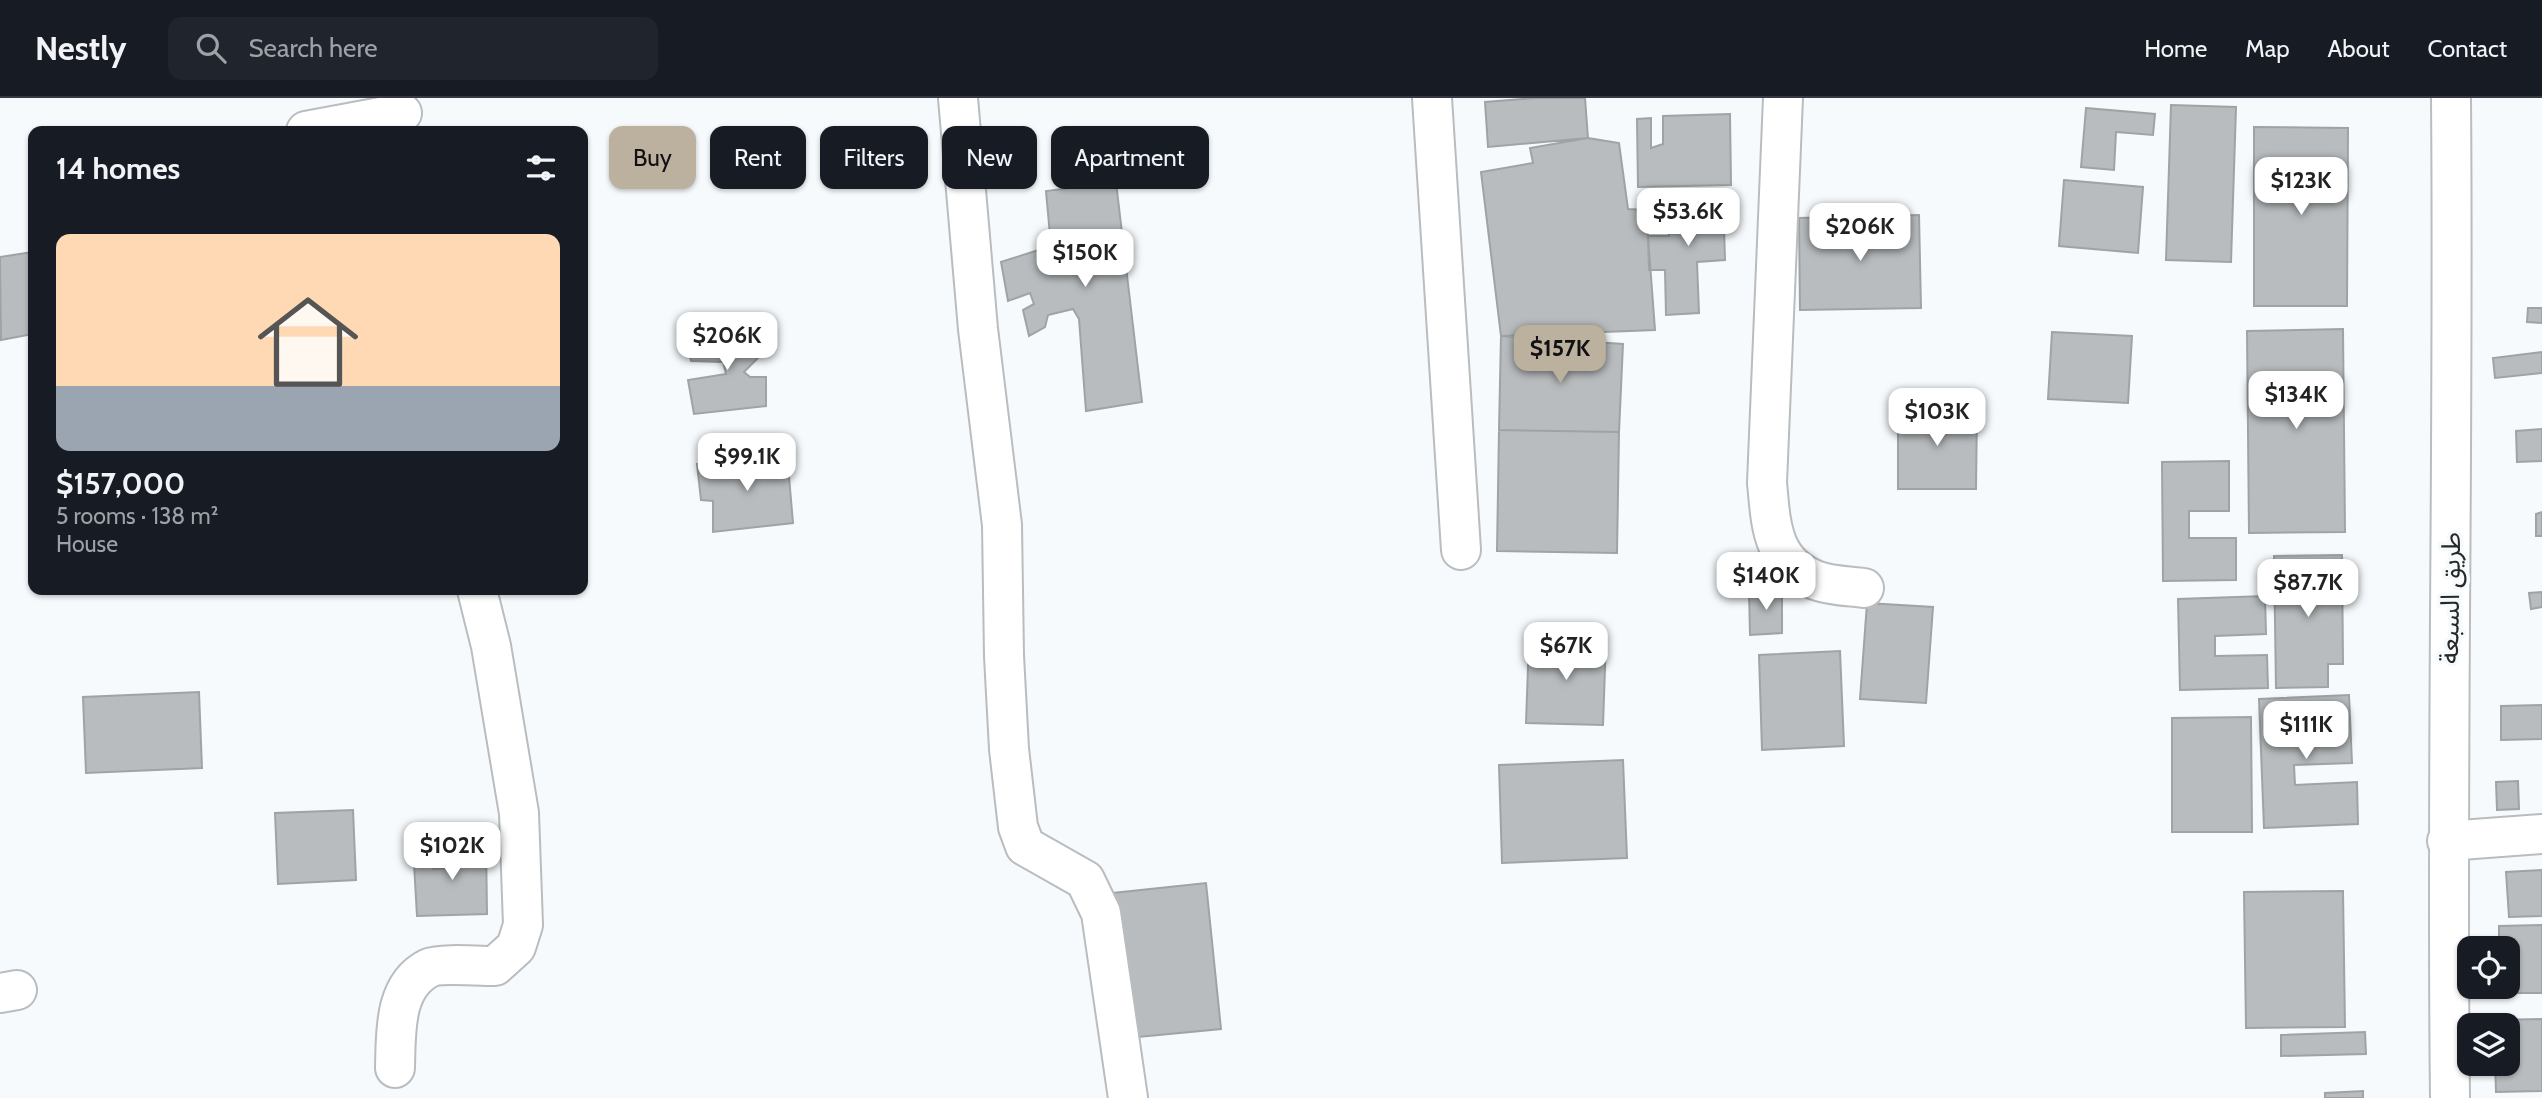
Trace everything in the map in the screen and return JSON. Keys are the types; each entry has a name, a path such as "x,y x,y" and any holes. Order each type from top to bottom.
{"street":[{"path":"958,98 978,329 1002,525 1007,722 1018,827 1025,846 1084,880 1098,905 1128,1098"},
{"path":"1432,98 1461,550"},
{"path":"1783,98 1767,483 1771,531 1791,566 1817,581 1864,588"},
{"name":"طريق السبعة","path":"2450,1098 2447,841 2453,286 2451,98"},
{"path":"335,126 403,114"},
{"path":"396,1068 396,1023 408,987 430,968 495,966 516,947 523,925 519,813 491,646 478,595"},
{"path":"2447,841 2542,834"}],"building":[{"path":"1585,98 1588,138 1488,147 1485,102"},
{"path":"2171,105 2236,107 2231,262 2166,260"},
{"path":"2086,108 2155,114 2153,135 2116,132 2114,170 2081,167"},
{"path":"1730,114 1731,185 1638,187 1637,119 1651,118 1651,148 1663,144 1663,116"},
{"path":"2254,127 2348,128 2347,306 2254,306"},
{"path":"1588,138 1619,143 1628,209 1646,210 1655,330 1501,336 1481,172 1533,163 1530,148"},
{"path":"2064,180 2143,187 2138,253 2059,246"},
{"path":"1117,189 1142,402 1086,411 1079,319 1073,309 1048,315 1045,327 1029,336 1023,310 1034,304 1030,293 1008,301 1001,262 1051,246 1046,191"},
{"path":"1723,195 1725,260 1697,262 1699,313 1666,315 1665,270 1649,270 1648,236 1669,236 1667,198"},
{"path":"1919,215 1921,308 1800,310 1799,218"},
{"path":"28,253 28,335 1,340 0,257"},
{"path":"2528,308 2542,308 2542,323 2527,322"},
{"path":"758,327 761,355 744,372 750,377 766,377 766,406 694,414 688,380 726,374 723,362 691,361 686,337"},
{"path":"2343,329 2345,532 2249,533 2247,331"},
{"path":"2052,332 2132,336 2128,403 2048,399"},
{"path":"1501,336 1623,344 1619,432 1499,430"},
{"path":"2542,352 2542,373 2495,378 2493,358"},
{"path":"1898,408 1977,408 1976,489 1898,489"},
{"path":"2542,429 2542,461 2517,462 2516,431"},
{"path":"1499,430 1619,432 1617,553 1497,551"},
{"path":"766,452 769,464 788,465 793,523 713,532 713,501 701,500 697,464 737,463 739,457"},
{"path":"2229,461 2229,511 2189,511 2189,538 2236,538 2236,580 2163,581 2162,462"},
{"path":"2542,512 2542,536 2536,536 2536,514"},
{"path":"2342,555 2343,664 2328,664 2328,687 2276,688 2274,556"},
{"path":"1782,590 1782,633 1750,635 1749,591"},
{"path":"2542,592 2542,607 2531,609 2529,593"},
{"path":"2265,596 2266,634 2215,636 2215,656 2267,655 2268,688 2180,690 2178,599"},
{"path":"1867,603 1933,607 1926,703 1860,699"},
{"path":"1529,639 1606,640 1603,725 1526,723"},
{"path":"1840,651 1844,746 1762,750 1759,655"},
{"path":"199,692 202,768 86,773 83,697"},
{"path":"2349,695 2352,763 2294,765 2295,785 2357,782 2358,824 2264,828 2259,699"},
{"path":"2542,705 2542,739 2501,740 2501,706"},
{"path":"2251,717 2252,832 2172,832 2172,718"},
{"path":"1623,760 1627,858 1502,863 1499,765"},
{"path":"2518,781 2519,809 2497,810 2496,782"},
{"path":"353,810 356,880 278,884 275,813"},
{"path":"486,843 487,914 417,916 413,846 428,844 433,869 448,868 448,845"},
{"path":"2542,870 2542,916 2509,917 2506,872"},
{"path":"1206,883 1221,1029 1128,1038 1113,893"},
{"path":"2343,891 2345,1027 2246,1028 2244,892"},
{"path":"2542,925 2542,993 2520,993 2520,936 2499,936 2499,926"},
{"path":"2520,1019 2542,1019 2542,1091 2496,1092 2495,1076 2520,1076"},
{"path":"2365,1032 2366,1054 2281,1056 2281,1035"},
{"path":"2363,1091 2363,1098 2325,1098 2325,1093"}]}
